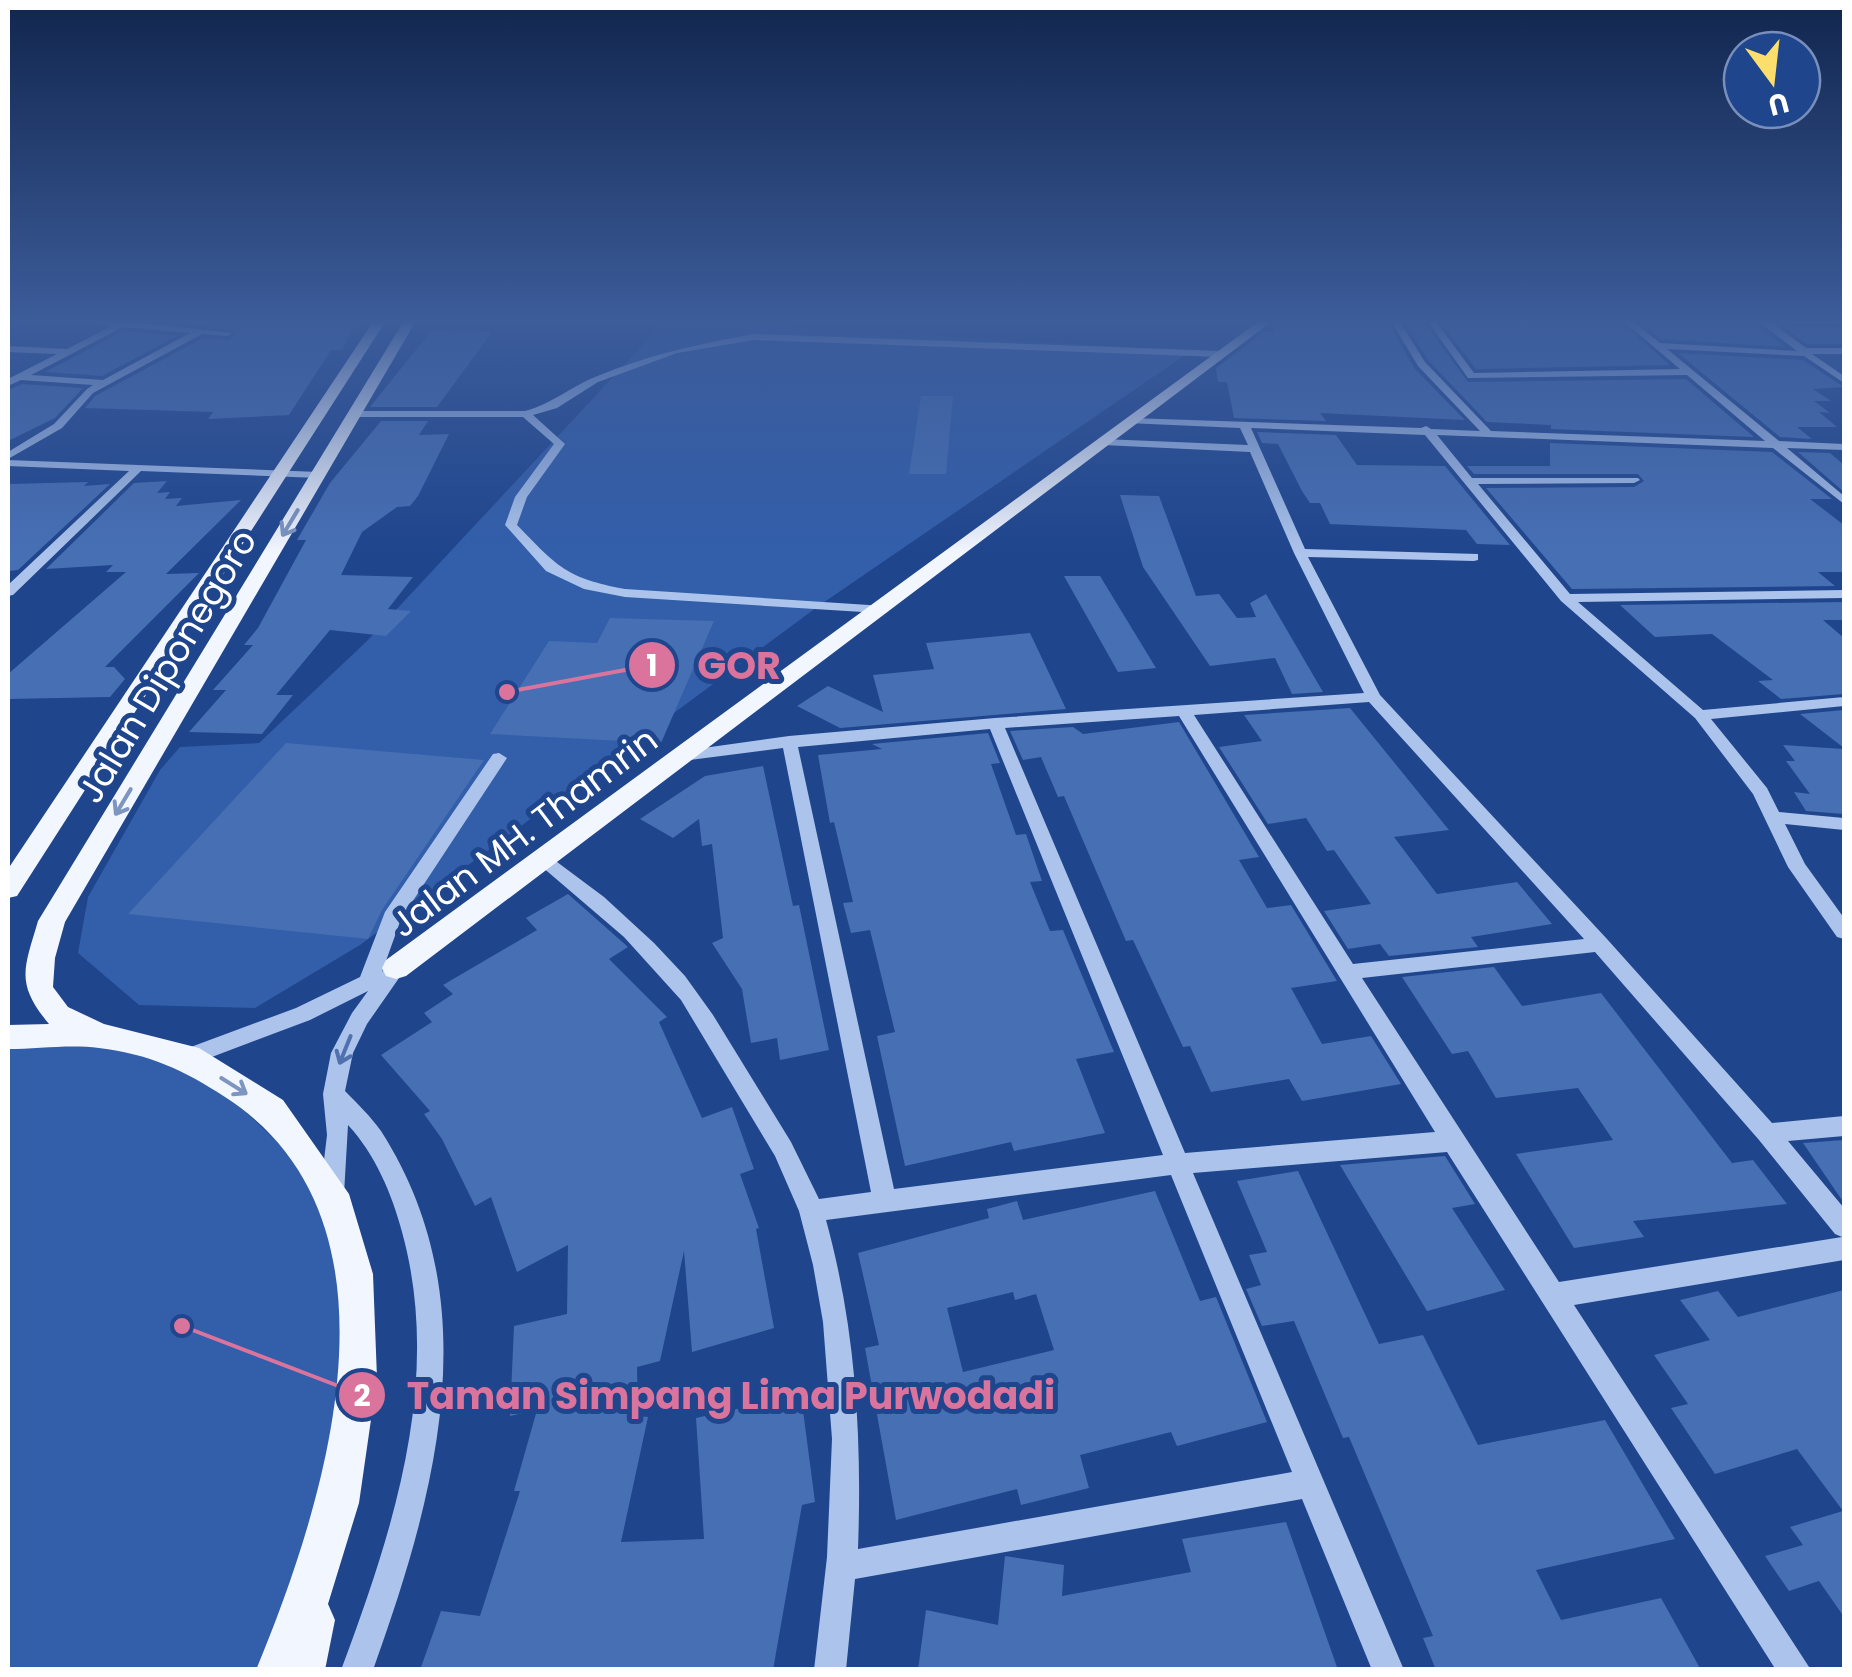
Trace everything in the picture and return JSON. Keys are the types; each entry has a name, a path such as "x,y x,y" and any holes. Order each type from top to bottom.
{"main road":[{"name":"Jalan Diponegoro","path":"8,889 331,397"},
{"name":"Jalan Diponegoro","path":"98,1035 58,1015 39,989 41,958 52,921 367,397"},
{"name":"Jalan MH. Thamrin","path":"396,968 1163,397"},
{"path":"8,1037 98,1035 188,1057 272,1110 332,1194 354,1274 358,1378 338,1502 302,1670"},
{"path":"279,1670 300,1621 338,1502"}],"street":[{"path":"8,460 58,426 88,397"},
{"path":"357,414 526,414 567,397"},
{"path":"1453,397 1486,431"},
{"path":"1719,397 1844,501"},
{"path":"526,414 560,444 521,497 512,525 566,579 624,593 879,608"},
{"path":"1131,421 1844,447"},
{"path":"1244,425 1300,553 1373,697 1600,944 1844,1226"},
{"path":"1426,429 1566,598 1700,715 1761,792 1797,867 1844,932"},
{"path":"1103,442 1255,448"},
{"path":"8,460 136,470 319,475"},
{"path":"8,592 136,470"},
{"path":"1469,480 1634,480"},
{"path":"1300,553 1474,557"},
{"path":"1566,598 1844,594"},
{"path":"682,756 788,741 995,722 1373,697"},
{"path":"1700,715 1844,701"},
{"path":"1185,712 1452,1141 1795,1670"},
{"path":"995,722 1388,1670"},
{"path":"788,741 885,1203"},
{"path":"368,983 392,917 499,758"},
{"path":"1774,817 1844,824"},
{"path":"543,860 614,913 680,984 789,1158 812,1211 831,1302 846,1422 845,1566 830,1670"},
{"path":"1346,972 1600,944"},
{"path":"188,1057 303,1014 396,968"},
{"path":"332,1194 338,1135 334,1094 342,1054 360,1018 396,968"},
{"path":"334,1094 373,1138 404,1196 426,1267 432,1353 418,1472 394,1574 357,1670"},
{"path":"1766,1133 1844,1126"},
{"path":"812,1211 1177,1164 1452,1141"},
{"path":"1552,1296 1844,1248"},
{"path":"845,1566 1310,1483"}],"shaded area":[{"path":"594,397 1123,397 820,605 360,945 255,1008 139,1005 78,953 88,897 160,770 180,747 259,743 367,641"},
{"path":"98,1035 188,1057 332,1194 358,1378 274,1669 8,1669 8,1037"}],"building":[{"path":"8,397 74,397 55,418 8,441"},
{"path":"94,397 300,397 289,415 208,419 213,412 85,408"},
{"path":"378,397 444,397 437,407 370,407"},
{"path":"921,397 953,397 946,474 909,474"},
{"path":"1230,397 1443,397 1465,420 1320,413 1326,421 1234,418"},
{"path":"1463,397 1707,397 1754,437 1551,429 1551,425 1487,422"},
{"path":"1732,397 1825,397 1831,401 1814,401 1830,413 1819,412 1837,427 1797,427 1812,439 1780,437"},
{"path":"381,421 428,421 419,435 449,434 418,496 410,506 397,507 362,532 341,575 413,577 388,609 411,611 386,636 330,630 276,695 293,695 262,734 189,732 226,690 213,690 253,645 244,645 258,628 306,540 297,540 330,483"},
{"path":"1257,432 1336,435 1357,465 1445,466 1510,545 1477,544 1466,530 1330,524 1320,503 1310,503 1302,491 1278,444 1262,443"},
{"path":"1550,443 1772,452 1832,499 1810,499 1844,525 1844,572 1818,572 1835,586 1572,589 1486,488 1634,487 1644,481 1638,474 1474,474 1467,466 1550,466"},
{"path":"1798,452 1830,453 1844,465 1844,492"},
{"path":"167,481 157,493 170,492 165,499 182,498 176,506 241,500 166,574 199,573 105,667 114,667 125,679 110,697 8,699 8,674 126,572 106,572 113,565 46,569 134,483"},
{"path":"88,482 84,486 110,484 18,570 8,571 8,484"},
{"path":"1120,495 1159,496 1196,596 1219,594 1237,618 1256,617 1250,603 1266,594 1323,692 1292,694 1275,658 1210,666 1143,567"},
{"path":"1064,576 1100,576 1156,668 1118,672"},
{"path":"1844,602 1844,620 1823,620 1844,638 1844,694 1781,699 1758,681 1773,680 1712,634 1655,637 1620,605"},
{"path":"610,618 714,621 661,743 490,734 549,641 597,643"},
{"path":"1030,633 1066,709 840,728 797,706 828,686 883,712 873,675 934,669 926,643"},
{"path":"1350,708 1449,830 1394,837 1437,894 1517,882 1552,924 1471,937 1478,947 1389,956 1380,944 1348,949 1324,911 1371,904 1334,850 1327,851 1306,818 1268,824 1219,747 1262,741 1244,715"},
{"path":"1844,710 1844,748 1800,714"},
{"path":"1179,722 1259,857 1239,860 1267,908 1291,905 1337,981 1291,988 1322,1044 1371,1036 1401,1084 1302,1101 1289,1079 1211,1092 1190,1046 1183,1047 1133,940 1126,941 1064,796 1058,797 1041,757 1023,760 1010,731 1073,727 1083,734"},
{"path":"988,733 1000,763 991,764 1016,835 1026,834 1042,881 1030,882 1050,931 1063,930 1114,1052 1076,1059 1105,1133 1014,1151 1011,1142 905,1166 877,1036 895,1032 870,930 851,933 843,903 853,902 834,822 830,823 818,755 882,749 872,744"},
{"path":"286,743 484,760 382,910 368,939 128,914"},
{"path":"1783,745 1844,749 1844,814 1806,811 1794,792 1810,794 1786,761 1795,761"},
{"path":"763,766 793,906 799,905 829,1050 780,1060 777,1038 751,1043 742,989 712,943 723,938 712,844 702,846 699,819 673,838 640,819 705,776"},
{"path":"568,894 628,947 609,959 667,1017 659,1022 702,1118 732,1107 754,1169 740,1174 759,1228 756,1229 774,1328 692,1352 684,1251 660,1361 637,1367 638,1416 648,1417 621,1542 704,1539 696,1418 801,1395 815,1502 802,1505 773,1670 420,1670 441,1611 480,1616 520,1491 514,1491 537,1410 510,1416 514,1326 567,1314 568,1245 517,1272 491,1197 475,1206 442,1139 424,1114 430,1111 381,1055 432,1022 424,1013 453,994 443,985 537,930 526,918"},
{"path":"1494,967 1522,1006 1601,993 1732,1163 1753,1160 1787,1204 1633,1221 1644,1237 1574,1248 1516,1154 1613,1140 1578,1088 1496,1098 1468,1051 1452,1054 1402,977"},
{"path":"1844,1140 1844,1203 1803,1143"},
{"path":"1445,1156 1475,1204 1452,1208 1505,1290 1427,1311 1340,1165"},
{"path":"1298,1171 1379,1344 1423,1335 1478,1445 1605,1420 1675,1539 1536,1570 1561,1620 1661,1598 1701,1670 1436,1670 1423,1638 1433,1636 1349,1437 1343,1438 1294,1321 1262,1326 1246,1289 1261,1285 1249,1255 1267,1252 1237,1181"},
{"path":"1155,1191 1200,1301 1216,1297 1267,1422 1177,1446 1171,1432 1080,1455 1089,1488 1021,1505 1017,1489 896,1520 865,1348 879,1345 858,1253 989,1218 987,1209 1017,1201 1023,1220","holes":["1013,1292 1015,1300 1036,1294 1054,1350 963,1372 947,1308"]},
{"path":"1844,1290 1844,1617 1819,1581 1789,1591 1765,1556 1803,1545 1790,1527 1843,1511 1797,1449 1715,1474 1671,1408 1688,1404 1654,1355 1710,1340 1680,1300 1718,1291 1738,1317"},
{"path":"1286,1522 1338,1670 918,1670 926,1610 998,1625 1005,1556 1064,1565 1062,1596 1191,1572 1182,1539"}],"place":[{"name":"GOR","path":"507,692"},
{"name":"Taman Simpang Lima Purwodadi","path":"182,1326"}]}
